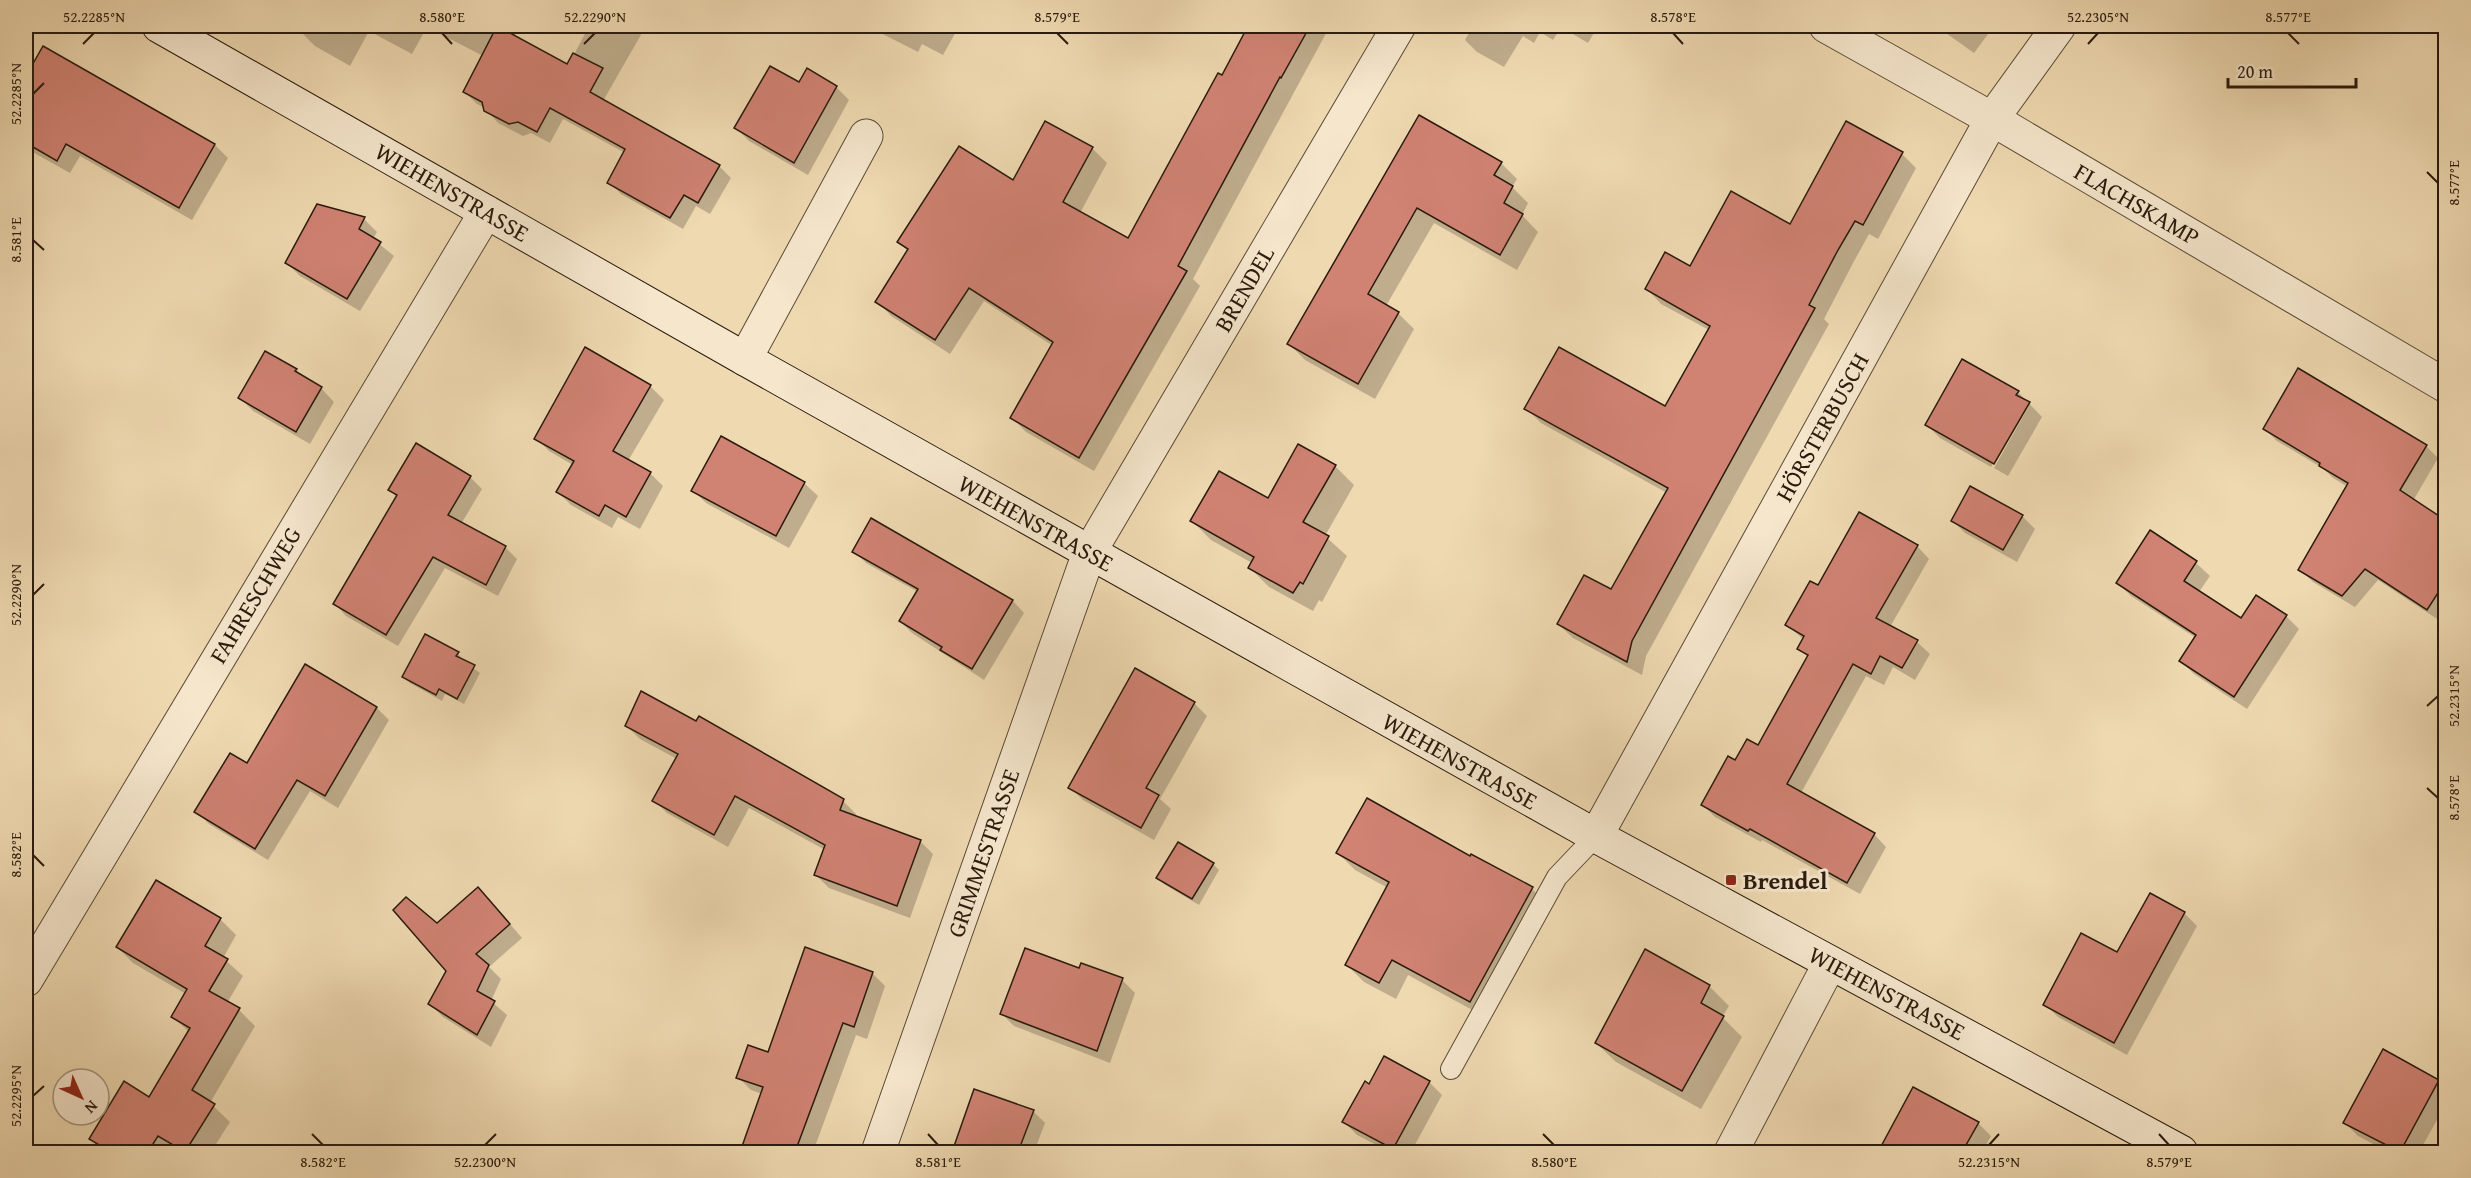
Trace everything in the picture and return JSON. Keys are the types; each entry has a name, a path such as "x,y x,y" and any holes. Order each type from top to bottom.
{"street":[{"name":"WIEHENSTRASSE","path":"159,26 1089,553 1596,836 2181,1152"},
{"name":"BRENDEL","path":"1089,553 1399,26"},
{"name":"FLACHSKAMP","path":"1826,26 1992,119 2445,386"},
{"name":"HÖRSTERBUSCH","path":"1596,836 1992,119 2059,26"},
{"path":"745,359 866,136"},
{"name":"FAHRESCHWEG","path":"26,980 486,212"},
{"name":"GRIMMESTRASSE","path":"878,1152 1089,553"},
{"path":"1731,1152 1830,963"}],"lane":[{"path":"1451,1069 1557,877 1596,836"}],"building":[{"path":"497,26 567,64 573,53 603,68 590,92 720,165 698,203 684,195 670,218 607,183 625,149 550,108 537,132 518,122 509,124 484,111 482,102 463,92"},
{"path":"1248,26 1310,26 1178,266 1187,271 1079,458 1010,418 1053,342 969,288 935,340 875,302 908,249 897,242 959,146 1013,180 1045,121 1093,147 1063,202 1128,238 1218,73 1222,75"},
{"path":"43,46 215,144 179,208 66,144 57,161 26,143 26,76"},
{"path":"770,66 799,82 807,68 837,86 794,163 734,128"},
{"path":"1419,115 1502,162 1494,175 1513,186 1504,203 1523,214 1500,255 1417,208 1368,294 1399,312 1358,384 1287,344"},
{"path":"1846,121 1903,152 1863,225 1855,221 1838,250 1809,305 1815,308 1632,641 1627,662 1557,624 1584,575 1611,589 1668,488 1524,409 1559,347 1665,406 1710,326 1645,289 1665,252 1690,266 1731,191 1790,224"},
{"path":"317,204 365,217 359,229 381,242 347,299 285,263"},
{"path":"585,347 651,385 613,451 651,472 626,517 605,505 599,516 556,492 574,461 534,439"},
{"path":"265,351 297,369 295,371 322,387 296,432 238,398"},
{"path":"1962,359 2019,391 2016,395 2030,402 1994,464 1925,425"},
{"path":"2298,368 2427,445 2400,490 2445,520 2445,582 2427,610 2365,569 2342,596 2298,570 2348,483 2319,466 2320,463 2263,429"},
{"path":"721,436 805,482 776,536 691,491"},
{"path":"416,443 471,476 448,515 506,546 486,585 433,557 386,635 333,604 397,495 388,490"},
{"path":"1298,444 1336,465 1303,522 1329,536 1303,584 1300,582 1293,593 1248,568 1254,557 1190,521 1219,471 1268,498"},
{"path":"1970,486 2023,515 2003,550 1951,521"},
{"path":"1859,512 1918,545 1876,618 1918,640 1902,668 1880,656 1871,674 1853,664 1787,784 1875,833 1847,883 1750,829 1748,831 1701,805 1728,756 1735,760 1747,739 1758,745 1808,655 1797,649 1804,636 1785,625 1810,581 1818,585"},
{"path":"871,518 1013,600 972,669 940,650 942,647 899,621 918,589 852,552"},
{"path":"2150,530 2197,561 2184,581 2241,618 2256,595 2287,615 2234,697 2179,661 2196,635 2116,583"},
{"path":"425,634 459,652 456,656 475,665 457,699 439,689 436,695 402,677"},
{"path":"305,664 377,707 325,796 297,780 255,849 194,812 230,753 247,763"},
{"path":"1135,668 1195,702 1146,788 1159,795 1141,828 1068,788"},
{"path":"641,691 696,721 699,716 844,799 840,810 921,840 897,906 814,875 825,845 735,796 714,835 652,801 678,754 625,726"},
{"path":"1367,798 1470,856 1471,854 1533,887 1470,1002 1392,960 1379,983 1345,965 1389,882 1336,853"},
{"path":"1178,842 1214,863 1192,899 1156,878"},
{"path":"156,880 221,918 205,946 228,959 209,991 240,1008 192,1090 215,1104 185,1152 158,1136 148,1152 111,1152 89,1139 96,1127 111,1127 111,1103 124,1081 149,1097 190,1028 171,1017 187,989 116,947"},
{"path":"478,887 510,924 476,954 489,965 477,991 495,1001 477,1035 428,1004 446,971 393,910 406,897 437,923"},
{"path":"2150,893 2185,912 2114,1043 2043,1005 2081,933 2117,952"},
{"path":"805,947 873,972 854,1027 843,1023 795,1152 740,1152 763,1087 736,1078 748,1045 768,1052"},
{"path":"1025,948 1079,968 1081,963 1123,978 1097,1051 1000,1014"},
{"path":"1645,949 1710,985 1701,1003 1724,1016 1682,1091 1595,1043"},
{"path":"2383,1049 2439,1080 2400,1152 2343,1123"},
{"path":"1384,1056 1430,1081 1393,1149 1342,1122 1365,1081 1369,1084"},
{"path":"1913,1087 1979,1122 1962,1152 1878,1152"},
{"path":"974,1089 1034,1110 1018,1152 952,1152"}],"place":[{"name":"Brendel","path":"1731,880"}]}
